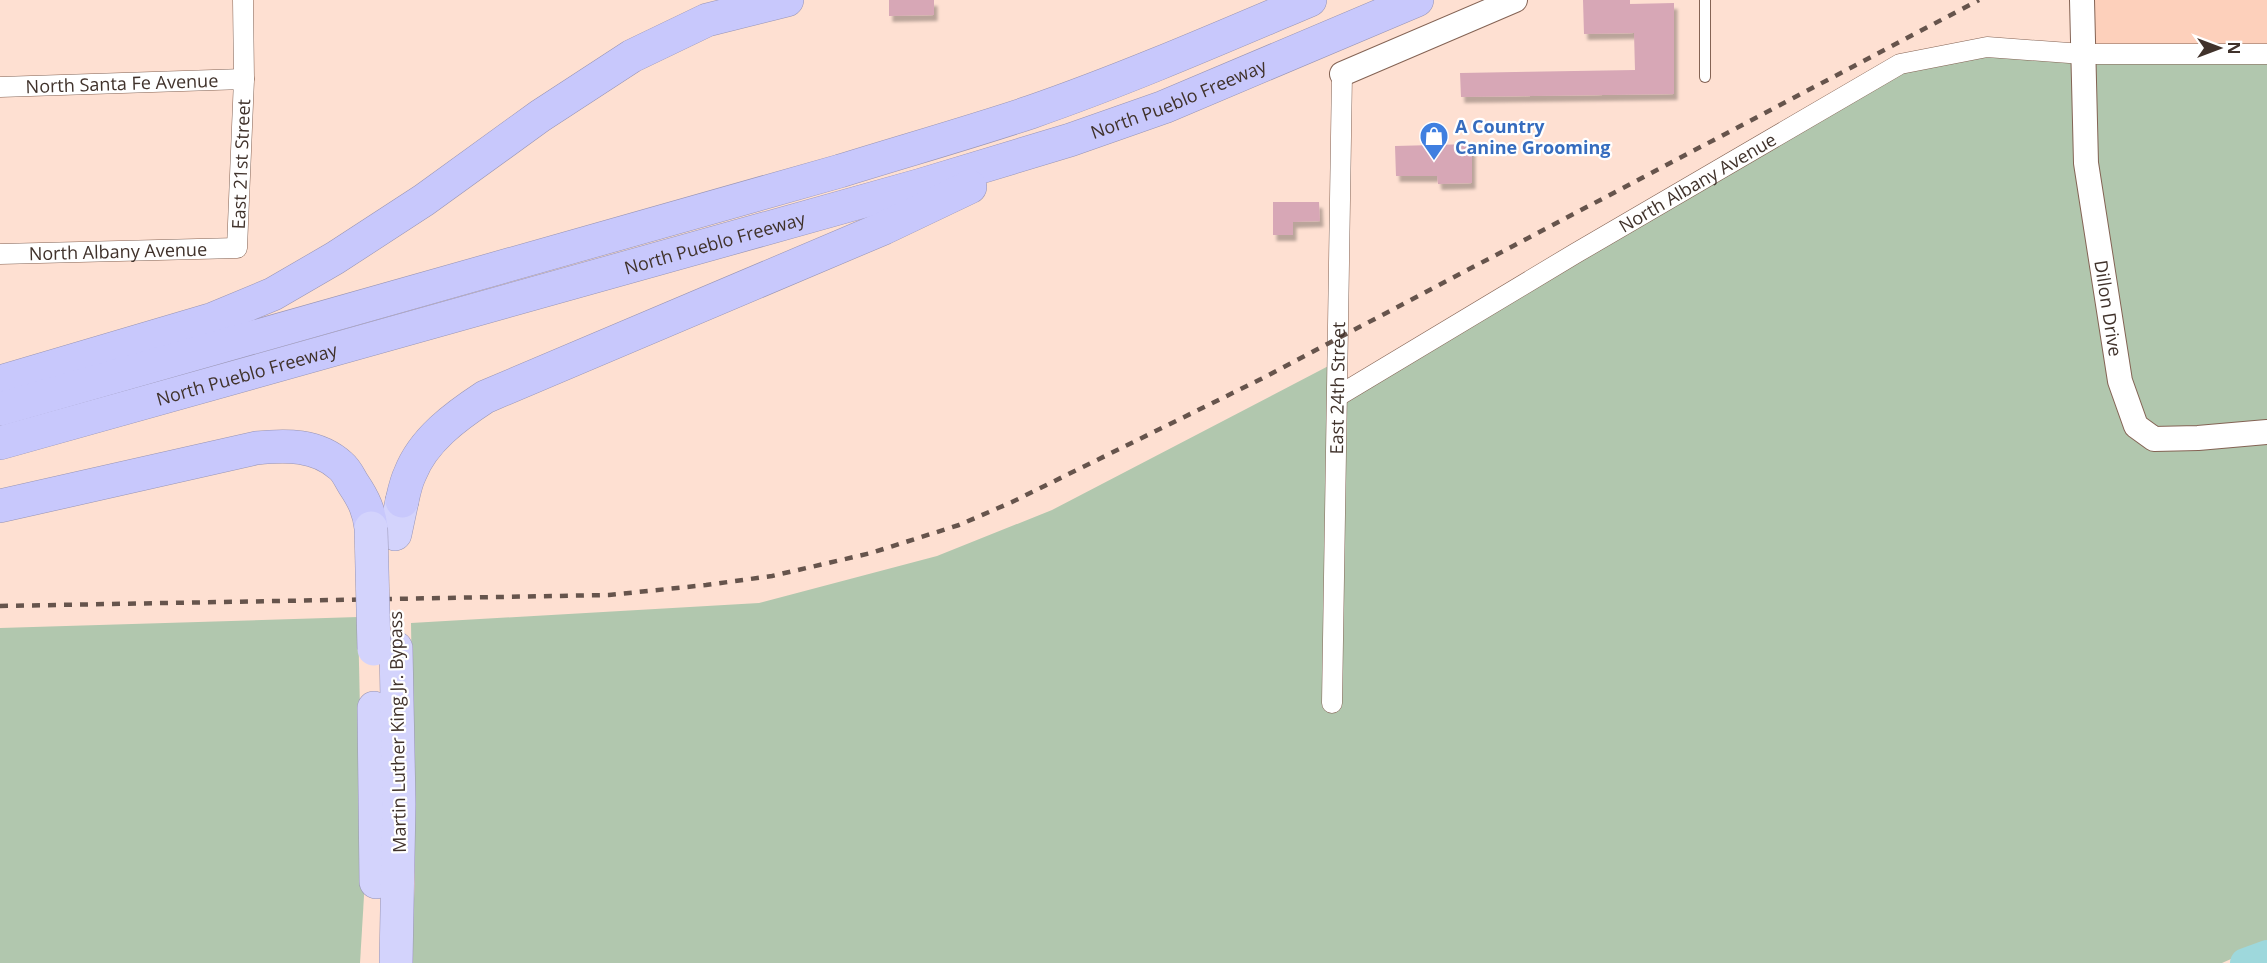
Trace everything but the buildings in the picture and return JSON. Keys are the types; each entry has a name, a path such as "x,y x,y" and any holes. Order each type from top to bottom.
{"highway":[{"path":"0,382 213,320 273,294 335,258 424,200 540,116 632,56 707,20 787,0"},
{"name":"North Pueblo Freeway","path":"0,409 942,140 1031,112 1103,85 1310,0"},
{"name":"North Pueblo Freeway","path":"0,444 898,191 1070,140 1164,107 1417,0"},
{"name":"Martin Luther King Jr. Bypass","path":"374,963 385,649 383,531 402,501 410,472 424,449 460,413 485,397 884,228 1070,140"},
{"path":"0,506 256,448 299,446 315,450 343,467 383,531"},
{"name":"Martin Luther King Jr. Bypass","path":"385,649 399,804 396,963"}],"street":[{"name":"East 21st Street","path":"237,248 244,79 243,0"},
{"path":"1342,74 1515,0"},
{"path":"2082,0 2083,54 2267,54"},
{"name":"North Albany Avenue","path":"1338,396 1576,253 1900,64 1987,47 2083,54"},
{"name":"Dillon Drive","path":"2083,54 2086,163 2120,381 2136,426 2154,439 2267,432"},
{"name":"East 24th Street","path":"1332,703 1342,74"},
{"name":"North Santa Fe Avenue","path":"0,87 244,79"},
{"name":"North Albany Avenue","path":"0,255 237,248"}],"lane":[{"path":"1705,0 1705,77"}],"shaded area":[{"path":"2082,0 2267,0 2267,54 2083,54"}],"green space":[{"path":"1987,47 2267,54 2267,943 2222,963 410,963 415,883 411,623 759,603 937,556 1052,510 1338,361 1338,396 1900,64"},
{"path":"358,617 364,896 360,963 0,963 0,628"}],"waterway":[{"path":"2245,963 2267,955"}],"railway":[{"path":"0,606 609,595 772,576 871,553 959,525 1012,502 1261,379 1979,0"}],"place":[{"name":"A Country Canine Grooming","path":"1434,162"}]}
